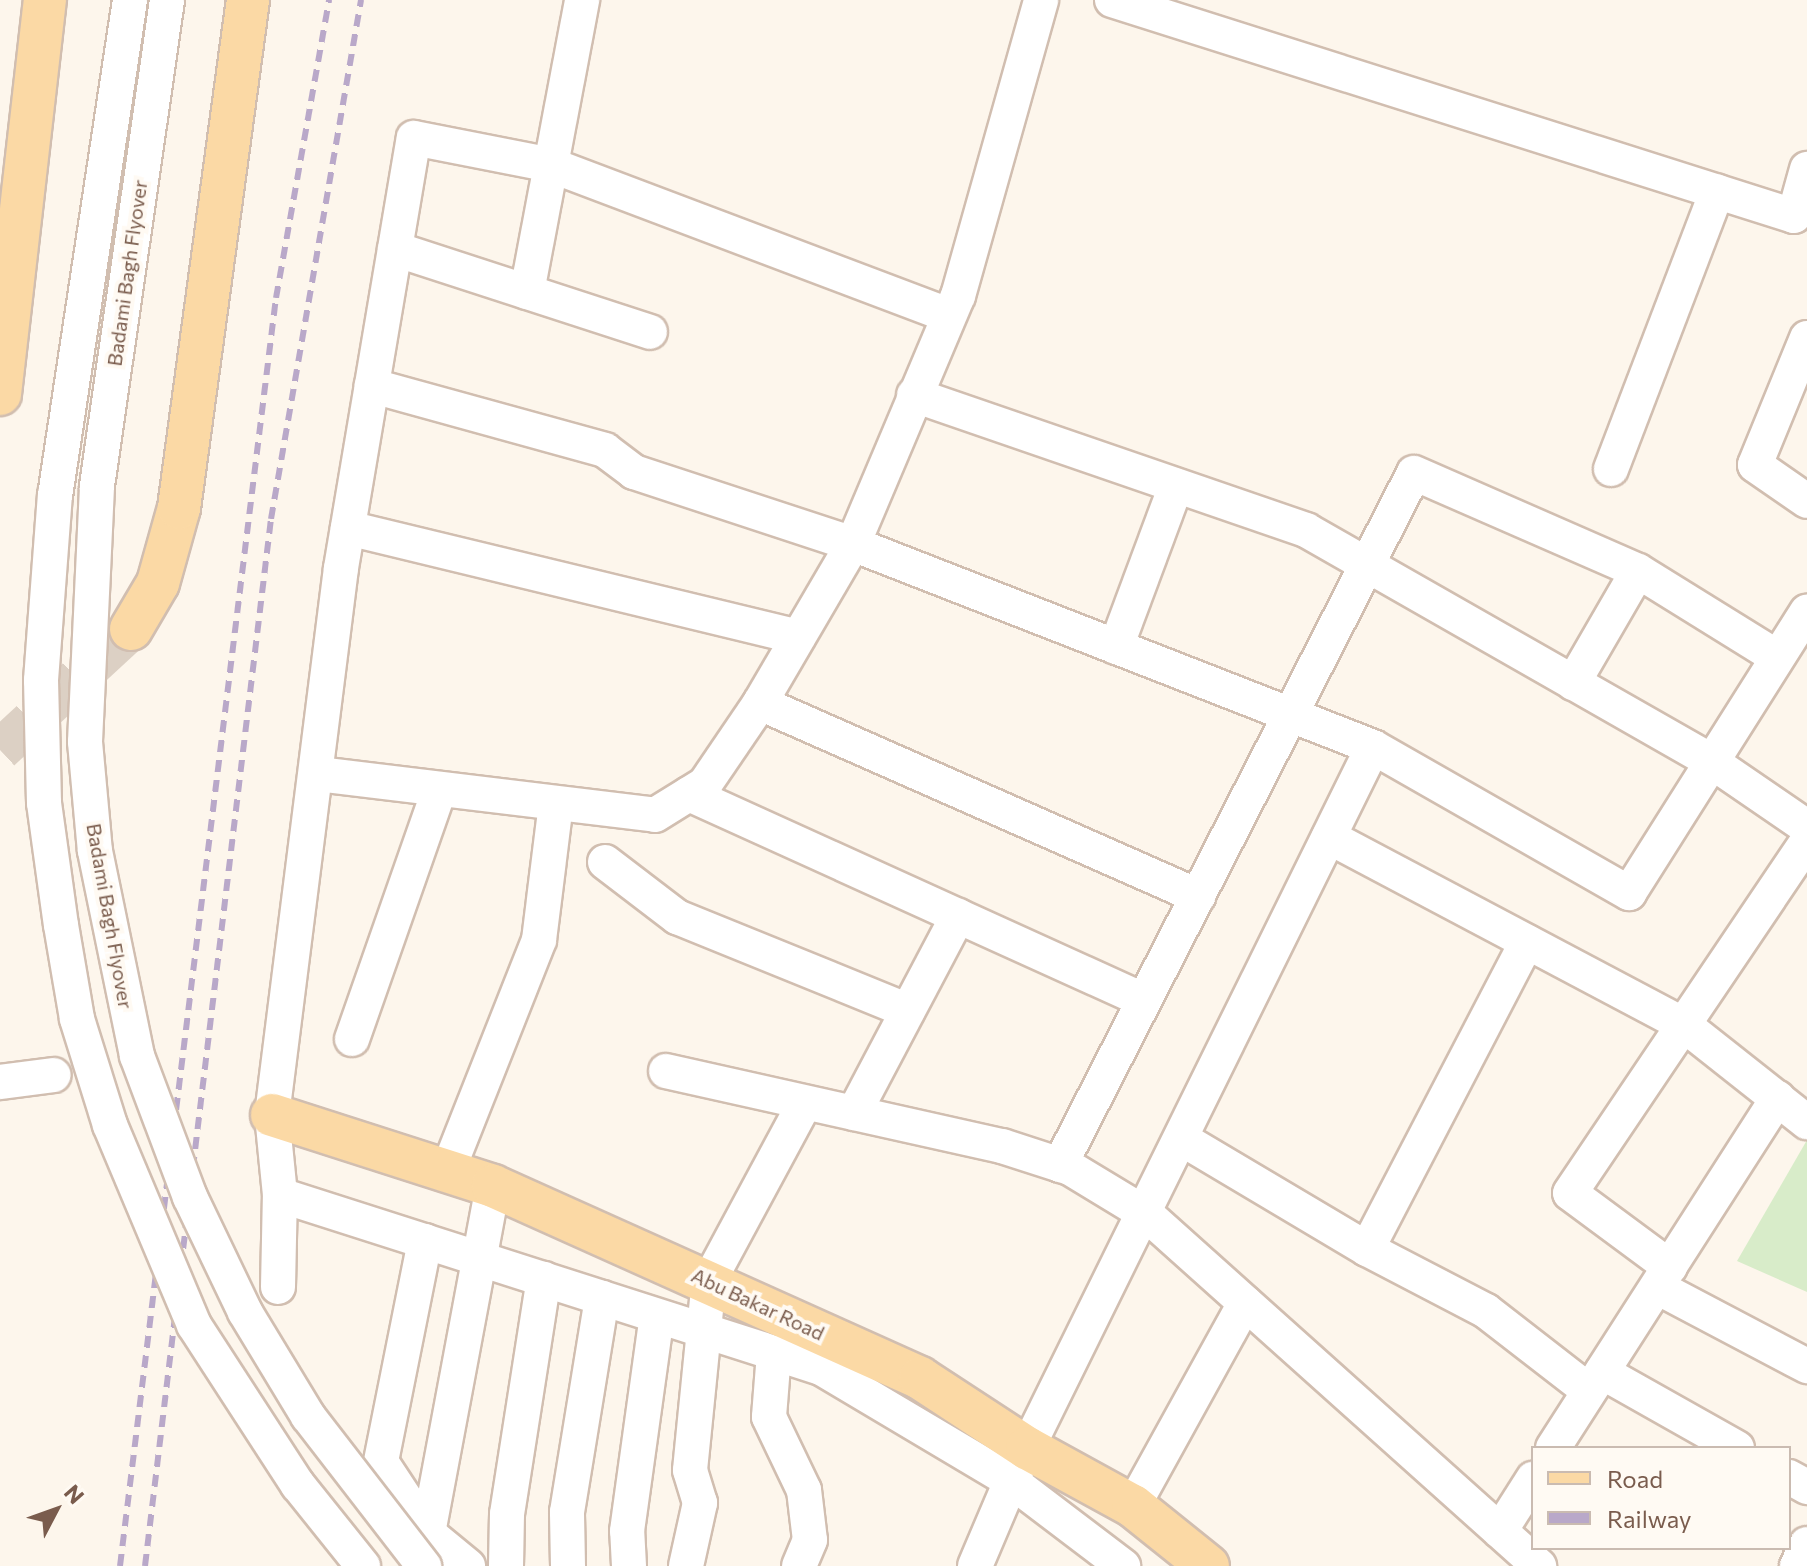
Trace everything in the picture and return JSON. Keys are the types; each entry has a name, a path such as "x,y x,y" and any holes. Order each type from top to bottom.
{"main road":[{"path":"0,394 8,240 45,0"},
{"path":"131,629 158,583 179,508 248,0"},
{"name":"Abu Bakar Road","path":"272,1115 493,1186 920,1378 1019,1464 1133,1506 1208,1566"}],"street":[{"name":"Badami Bagh Flyover","path":"130,0 55,494 45,634 44,803 61,925 77,1019 110,1125 194,1325 298,1485 363,1566"},
{"name":"Badami Bagh Flyover","path":"167,0 97,487 85,742 95,851 137,1056 190,1197 245,1312 308,1416 424,1566"},
{"path":"527,292 582,0"},
{"path":"318,774 655,815 705,784 760,703 853,544 949,315 1041,0"},
{"path":"1112,0 1800,218 1807,169"},
{"path":"278,1287 280,1195 272,1115 348,528 414,138 551,165 949,315"},
{"path":"1611,469 1717,192"},
{"path":"395,249 650,332"},
{"path":"1807,338 1755,465 1807,501"},
{"path":"372,386 605,450 634,472 853,544 1373,747 1629,893 1775,656 1807,611"},
{"path":"914,395 1306,530 1712,762 1807,827"},
{"path":"1060,1165 1414,473 1638,571 1775,656"},
{"path":"1116,647 1176,486"},
{"path":"348,528 798,637"},
{"path":"1573,683 1638,571"},
{"path":"760,703 1198,896"},
{"path":"975,1566 1019,1464 1146,1214 1373,747"},
{"path":"352,1039 439,790"},
{"path":"689,794 1144,1000"},
{"path":"448,1170 539,940 556,804"},
{"path":"1329,837 1684,1025 1807,1122"},
{"path":"1807,842 1570,1193 1663,1277 1807,1366"},
{"path":"605,862 677,917 908,1011"},
{"path":"854,1113 958,916"},
{"path":"1367,1249 1527,942"},
{"path":"666,1071 854,1113 1060,1165 1146,1214 1539,1566"},
{"path":"0,1082 54,1075"},
{"path":"1554,1446 1778,1098"},
{"path":"686,1566 700,1503 690,1470 709,1281 805,1103"},
{"path":"1182,1139 1367,1249 1486,1311 1596,1382 1733,1446"},
{"path":"428,1533 493,1186"},
{"path":"280,1195 821,1368 1019,1464 1123,1566"},
{"path":"425,1241 381,1462 428,1533 468,1566"},
{"path":"506,1566 507,1514 544,1279"},
{"path":"568,1566 567,1512 602,1298"},
{"path":"1133,1506 1245,1303"},
{"path":"629,1566 627,1531 657,1316"},
{"path":"774,1353 769,1417 804,1490 810,1540 799,1566"},
{"path":"1500,1531 1531,1482"},
{"path":"1797,1566 1807,1544"}],"green space":[{"path":"1807,1140 1807,1292 1737,1261"}],"tunnel":[{"path":"0,750 131,629"}],"railway":[{"path":"120,1566 276,298 329,0"},
{"path":"145,1566 271,519 361,0"}]}
